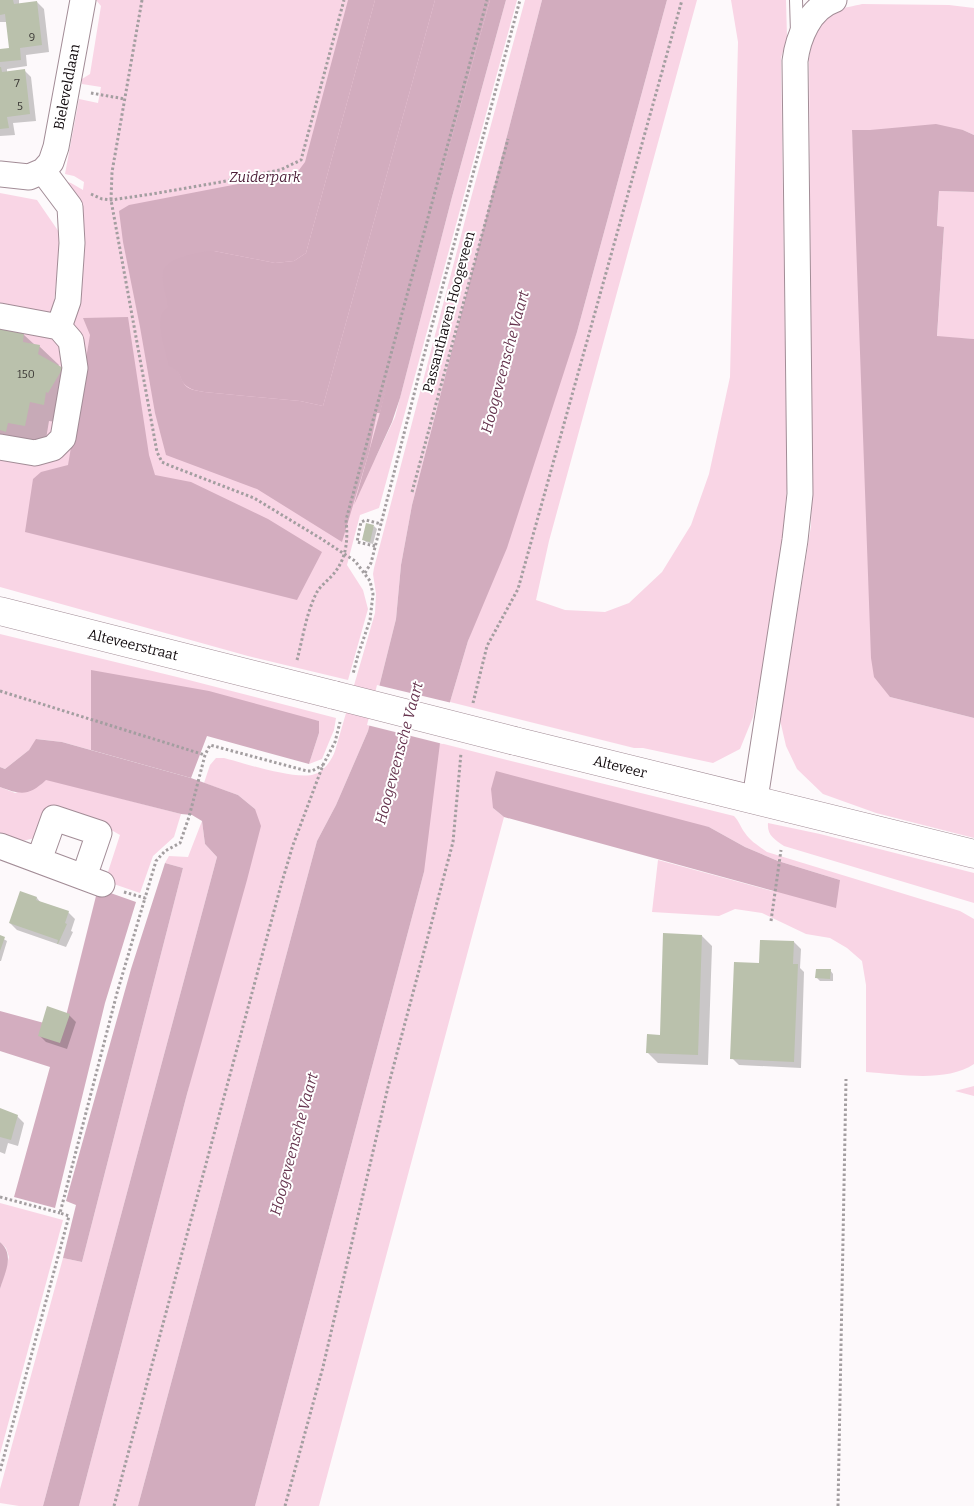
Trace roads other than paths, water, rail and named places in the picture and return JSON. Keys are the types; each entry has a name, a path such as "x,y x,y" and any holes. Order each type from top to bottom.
{"street":[{"name":"Bieleveldlaan","path":"43,171 51,162 83,0"},
{"path":"753,800 796,540 800,494 795,60 797,43 816,12 824,3 834,0"},
{"path":"0,174 29,177 43,171 70,207 72,243 68,301 59,327"},
{"path":"0,316 59,327 71,341 75,368 63,438 53,448 35,454 0,447"},
{"name":"Alteveerstraat","path":"0,611 278,682"},
{"name":"Alteveer","path":"278,682 974,854"},
{"path":"0,846 93,881 99,834 54,818 40,860"}],"lane":[{"path":"796,0 797,43"}],"water":[{"path":"375,0 435,0 323,406 300,401 204,392 190,388 185,385 179,373 169,366 163,341 160,322 163,312 168,307 163,281 165,267 185,256 208,251 275,263 294,261 306,253"},
{"path":"490,0 506,0 400,398 392,422 354,505 379,416 416,265"},
{"name":"Hoogeveensche Vaart","path":"542,0 667,0 577,332 507,548 468,641 450,702 440,743 424,872 255,1506 138,1506 317,841 336,805 368,731 396,619 401,565 412,505"},
{"path":"36,739 62,742 191,778 238,795 255,809 261,826 187,1094 79,1506 43,1506 217,857 205,844 202,821 192,815 181,814 46,780 35,789 19,793 0,787 0,767 5,769 29,750"},
{"path":"0,1242 7,1252 8,1264 0,1289"}],"park label":[{"name":"Zuiderpark","path":"265,177"}]}
